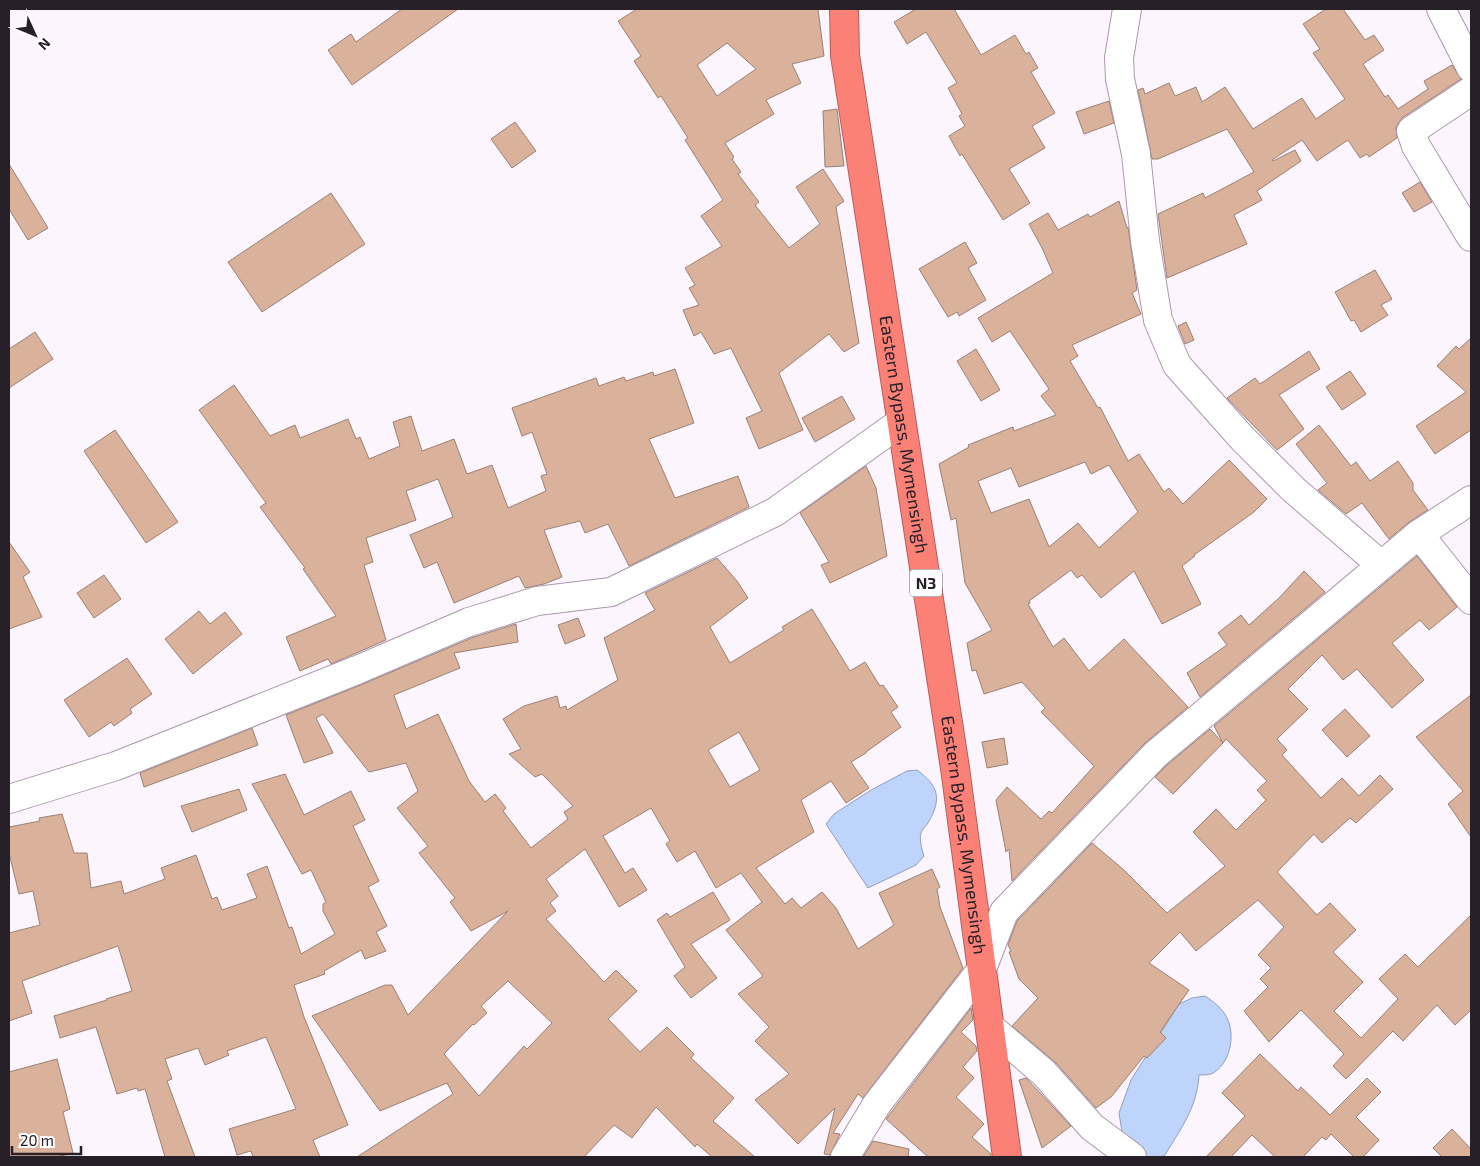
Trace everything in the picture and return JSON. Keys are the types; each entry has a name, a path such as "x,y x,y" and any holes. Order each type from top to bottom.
{"highway":[{"name":"Eastern Bypass, Mymensingh","path":"844,9 845,54 955,768 1007,1157"}],"street":[{"path":"1127,9 1119,58 1120,79 1136,154 1158,320 1177,365 1242,438 1293,489 1381,566"},
{"path":"1441,9 1471,68"},
{"path":"1471,90 1411,131 1416,146 1471,237"},
{"path":"9,799 116,766 357,670 469,622 537,601 611,592 775,512 901,422"},
{"path":"845,1157 877,1104 982,969 1004,912 1156,754 1419,534 1471,500"},
{"path":"1419,534 1471,600"},
{"path":"990,1027 1044,1073 1092,1127 1132,1157"}],"water":[{"path":"917,770 934,787 936,794 935,807 920,835 924,856 916,865 868,888 826,824 834,814 871,790 907,771"},
{"path":"1205,996 1223,1011 1230,1025 1231,1041 1227,1057 1218,1070 1211,1074 1199,1075 1198,1087 1192,1108 1165,1155 1161,1157 1143,1157 1123,1138 1119,1113 1131,1080 1179,1004 1192,998"}],"building":[{"path":"402,9 458,9 352,85 328,50 351,34 356,42"},
{"path":"637,9 818,9 824,56 792,64 801,83 766,100 774,114 725,143 734,157 732,159 741,172 738,174 759,202 755,205 789,248 820,224 796,187 823,169 844,201 836,207 859,343 844,352 829,334 779,373 803,430 759,449 746,418 762,411 731,348 714,354 701,332 694,336 683,310 699,305 689,288 695,285 685,268 722,246 701,216 723,200 685,140 688,138 661,96 658,98 634,61 641,56 618,21","holes":["727,43 756,69 717,96 697,65"]},
{"path":"916,9 954,9 981,55 1015,35 1026,54 1029,52 1038,68 1031,72 1055,113 1032,126 1045,148 1009,169 1030,203 1003,220 962,154 960,156 949,136 965,126 959,116 962,114 948,88 957,83 926,32 907,44 894,22"},
{"path":"1326,9 1343,9 1365,40 1374,35 1384,50 1363,64 1385,97 1388,95 1398,109 1428,89 1424,81 1452,65 1461,79 1402,118 1396,127 1397,138 1369,157 1367,154 1360,158 1348,140 1317,161 1302,140 1272,160 1295,150 1301,161 1257,191 1262,200 1234,215 1247,244 1167,278 1158,214 1203,193 1205,198 1254,172 1227,129 1158,159 1152,159 1138,90 1143,88 1145,94 1169,83 1175,96 1196,87 1202,102 1225,87 1253,129 1302,98 1316,119 1345,99 1313,53 1320,49 1303,24"},
{"path":"1109,101 1114,123 1084,134 1076,112"},
{"path":"837,109 844,166 825,167 823,111"},
{"path":"515,122 536,151 512,168 491,139"},
{"path":"9,164 48,228 28,240 9,209"},
{"path":"1420,182 1432,202 1414,212 1402,193"},
{"path":"331,193 365,244 262,312 228,262"},
{"path":"1119,201 1128,227 1137,290 1132,293 1141,314 1072,345 1078,356 1070,361 1098,408 1100,407 1128,461 1139,454 1164,492 1169,488 1183,504 1229,460 1267,499 1254,512 1194,555 1182,566 1201,604 1162,624 1134,571 1101,598 1082,575 1077,578 1071,570 1029,601 1030,603 1028,604 1053,647 1064,638 1089,671 1124,639 1188,707 1145,743 1012,881 1009,849 1006,852 996,800 1007,787 1041,819 1049,811 1052,813 1094,766 1041,712 1045,708 1022,682 984,694 976,670 972,671 967,643 992,630 965,583 956,518 951,520 939,464 969,447 968,445 1013,427 1014,431 1056,415 1041,396 1049,389 1010,331 992,342 978,318 1053,273 1029,224 1048,213 1058,230 1088,214 1090,217","holes":["1085,462 1091,474 1109,465 1138,512 1099,548 1078,523 1049,547 1029,499 991,513 978,481 1011,468 1019,487"]},
{"path":"965,242 977,263 968,268 986,300 959,316 957,312 948,317 919,269"},
{"path":"1375,270 1392,299 1381,305 1388,315 1361,332 1354,320 1351,321 1335,292"},
{"path":"1186,322 1194,340 1185,344 1178,326"},
{"path":"35,332 53,359 9,388 9,349"},
{"path":"1471,338 1471,430 1435,454 1416,426 1466,392 1437,366 1456,346 1459,349"},
{"path":"976,349 1000,390 981,401 957,361"},
{"path":"1309,351 1320,369 1279,395 1304,429 1277,450 1227,398 1255,378 1260,384"},
{"path":"675,369 694,423 649,439 675,498 738,476 749,507 629,566 608,524 585,533 580,521 544,530 562,577 544,584 525,588 519,576 454,603 437,562 424,568 410,535 453,517 438,479 406,491 416,520 366,538 373,562 364,565 386,640 331,664 328,659 300,671 286,637 336,616 303,569 305,568 260,507 266,503 199,410 234,385 270,436 295,425 300,438 348,419 356,439 360,437 369,459 400,446 393,422 411,416 422,451 454,439 467,474 492,465 508,508 546,491 541,476 547,474 532,432 522,436 512,408 596,378 599,386 624,377 626,381 653,372 654,376"},
{"path":"1350,371 1366,394 1342,410 1326,387"},
{"path":"842,396 855,419 815,442 802,418"},
{"path":"1319,425 1351,466 1356,462 1370,481 1398,461 1413,483 1413,490 1428,510 1409,522 1389,539 1362,503 1346,514 1318,490 1327,483 1296,444"},
{"path":"115,430 178,522 146,543 84,451"},
{"path":"866,466 876,488 887,556 830,583 821,565 829,562 800,513"},
{"path":"9,542 30,572 23,577 42,617 9,629"},
{"path":"1417,556 1457,607 1429,630 1420,620 1392,643 1424,680 1392,708 1357,669 1343,680 1322,655 1288,689 1308,709 1277,739 1287,750 1282,755 1321,798 1342,778 1359,796 1380,775 1393,789 1356,823 1350,818 1322,843 1314,834 1277,872 1317,915 1330,903 1356,930 1333,952 1363,982 1334,1011 1361,1038 1398,999 1379,979 1405,954 1418,967 1471,915 1471,1010 1455,1025 1437,1005 1403,1041 1393,1031 1346,1079 1333,1066 1344,1054 1301,1010 1269,1042 1244,1011 1268,987 1260,979 1271,968 1258,955 1284,927 1258,900 1196,951 1180,932 1149,963 1189,990 1160,1032 1166,1038 1147,1058 1144,1056 1111,1097 1096,1108 1056,1063 1012,1026 1038,998 1019,979 1009,952 1011,951 1008,945 1017,921 1092,843 1124,870 1167,913 1225,866 1193,832 1216,809 1236,830 1266,800 1257,790 1267,781 1226,739 1223,743 1214,726"},
{"path":"717,558 737,581 748,598 710,627 730,663 784,630 782,627 812,609 850,671 865,662 880,686 883,685 898,707 891,712 901,727 851,762 869,788 846,803 831,781 801,800 814,832 756,868 785,904 792,898 801,908 822,892 836,908 858,949 894,925 879,893 932,869 940,887 937,889 940,907 963,968 863,1098 858,1094 833,1133 840,1134 830,1155 824,1154 835,1108 798,1144 755,1100 789,1074 755,1041 769,1027 738,994 763,976 726,930 762,902 741,873 716,888 695,851 677,862 666,844 670,841 651,808 603,836 625,873 633,868 647,890 619,907 585,849 546,879 558,896 550,903 556,911 546,919 604,982 616,970 637,991 608,1019 640,1052 667,1027 694,1054 691,1058 734,1098 713,1121 755,1157 712,1157 697,1144 695,1147 656,1107 632,1138 614,1125 584,1157 357,1157 453,1094 447,1083 380,1111 312,1016 385,985 392,985 408,1015 508,911 471,931 450,902 455,898 419,853 428,846 397,808 418,791 406,763 369,772 323,714 316,718 333,753 304,763 286,715 474,637 516,624 518,642 454,653 460,668 394,695 406,729 438,714 469,781 485,802 495,794 506,808 503,811 531,848 568,819 564,812 573,806 542,774 535,777 509,754 521,749 503,719 524,706 557,696 560,708 566,706 567,710 618,680 604,638 655,610 645,593","holes":["739,732 760,770 730,787 708,750","508,981 552,1023 527,1049 524,1046 479,1096 444,1054 473,1024 487,1013 481,1006"]},
{"path":"1304,571 1325,592 1200,697 1187,673 1227,645 1218,633 1241,615 1249,625 1279,598"},
{"path":"104,575 121,599 94,618 77,593"},
{"path":"199,611 210,624 225,612 242,634 193,674 165,639"},
{"path":"578,618 585,636 565,644 558,625"},
{"path":"127,658 152,694 130,709 132,713 114,726 111,722 89,737 64,700"},
{"path":"1471,695 1471,837 1448,804 1463,791 1416,737"},
{"path":"1345,709 1370,736 1347,757 1322,730"},
{"path":"252,728 258,745 144,787 140,773"},
{"path":"1210,729 1223,743 1173,794 1155,777"},
{"path":"1004,738 1008,764 987,768 982,742"},
{"path":"285,774 304,815 351,791 365,820 353,826 379,881 368,887 387,926 376,932 386,951 365,959 361,950 324,971 325,974 294,985 304,1017 348,1125 313,1140 320,1157 253,1157 251,1151 237,1155 229,1129 296,1109 266,1037 227,1051 229,1055 205,1065 198,1048 165,1059 172,1079 167,1081 195,1157 165,1157 145,1089 138,1091 137,1088 117,1094 96,1027 60,1038 54,1016 132,991 118,946 22,981 32,1013 9,1021 9,933 40,925 33,891 19,894 9,853 9,827 40,821 39,818 62,814 74,853 87,853 91,888 121,881 124,894 165,879 161,868 196,855 212,899 217,897 222,910 257,898 247,874 267,866 289,928 292,927 301,954 335,934 323,911 323,904 326,902 311,870 302,874 252,784"},
{"path":"239,789 247,810 192,832 181,806"},
{"path":"713,892 730,920 691,944 717,978 691,998 674,976 685,967 657,920 667,913 670,917"},
{"path":"971,1008 973,1020 961,1032 976,1046 977,1051 963,1067 974,1078 956,1097 984,1124 972,1137 991,1154 991,1157 928,1157 886,1119"},
{"path":"1260,1054 1298,1091 1301,1087 1330,1115 1367,1078 1381,1092 1356,1117 1379,1140 1363,1157 1354,1157 1331,1134 1326,1140 1322,1137 1303,1157 1275,1157 1252,1135 1231,1157 1206,1157 1245,1116 1222,1093"},
{"path":"57,1059 70,1109 63,1112 73,1153 57,1157 9,1157 9,1072"},
{"path":"1026,1078 1071,1126 1042,1148 1019,1080"},
{"path":"1452,1129 1471,1149 1471,1157 1442,1157 1433,1148"},
{"path":"873,1141 909,1149 908,1157 863,1157"}]}
